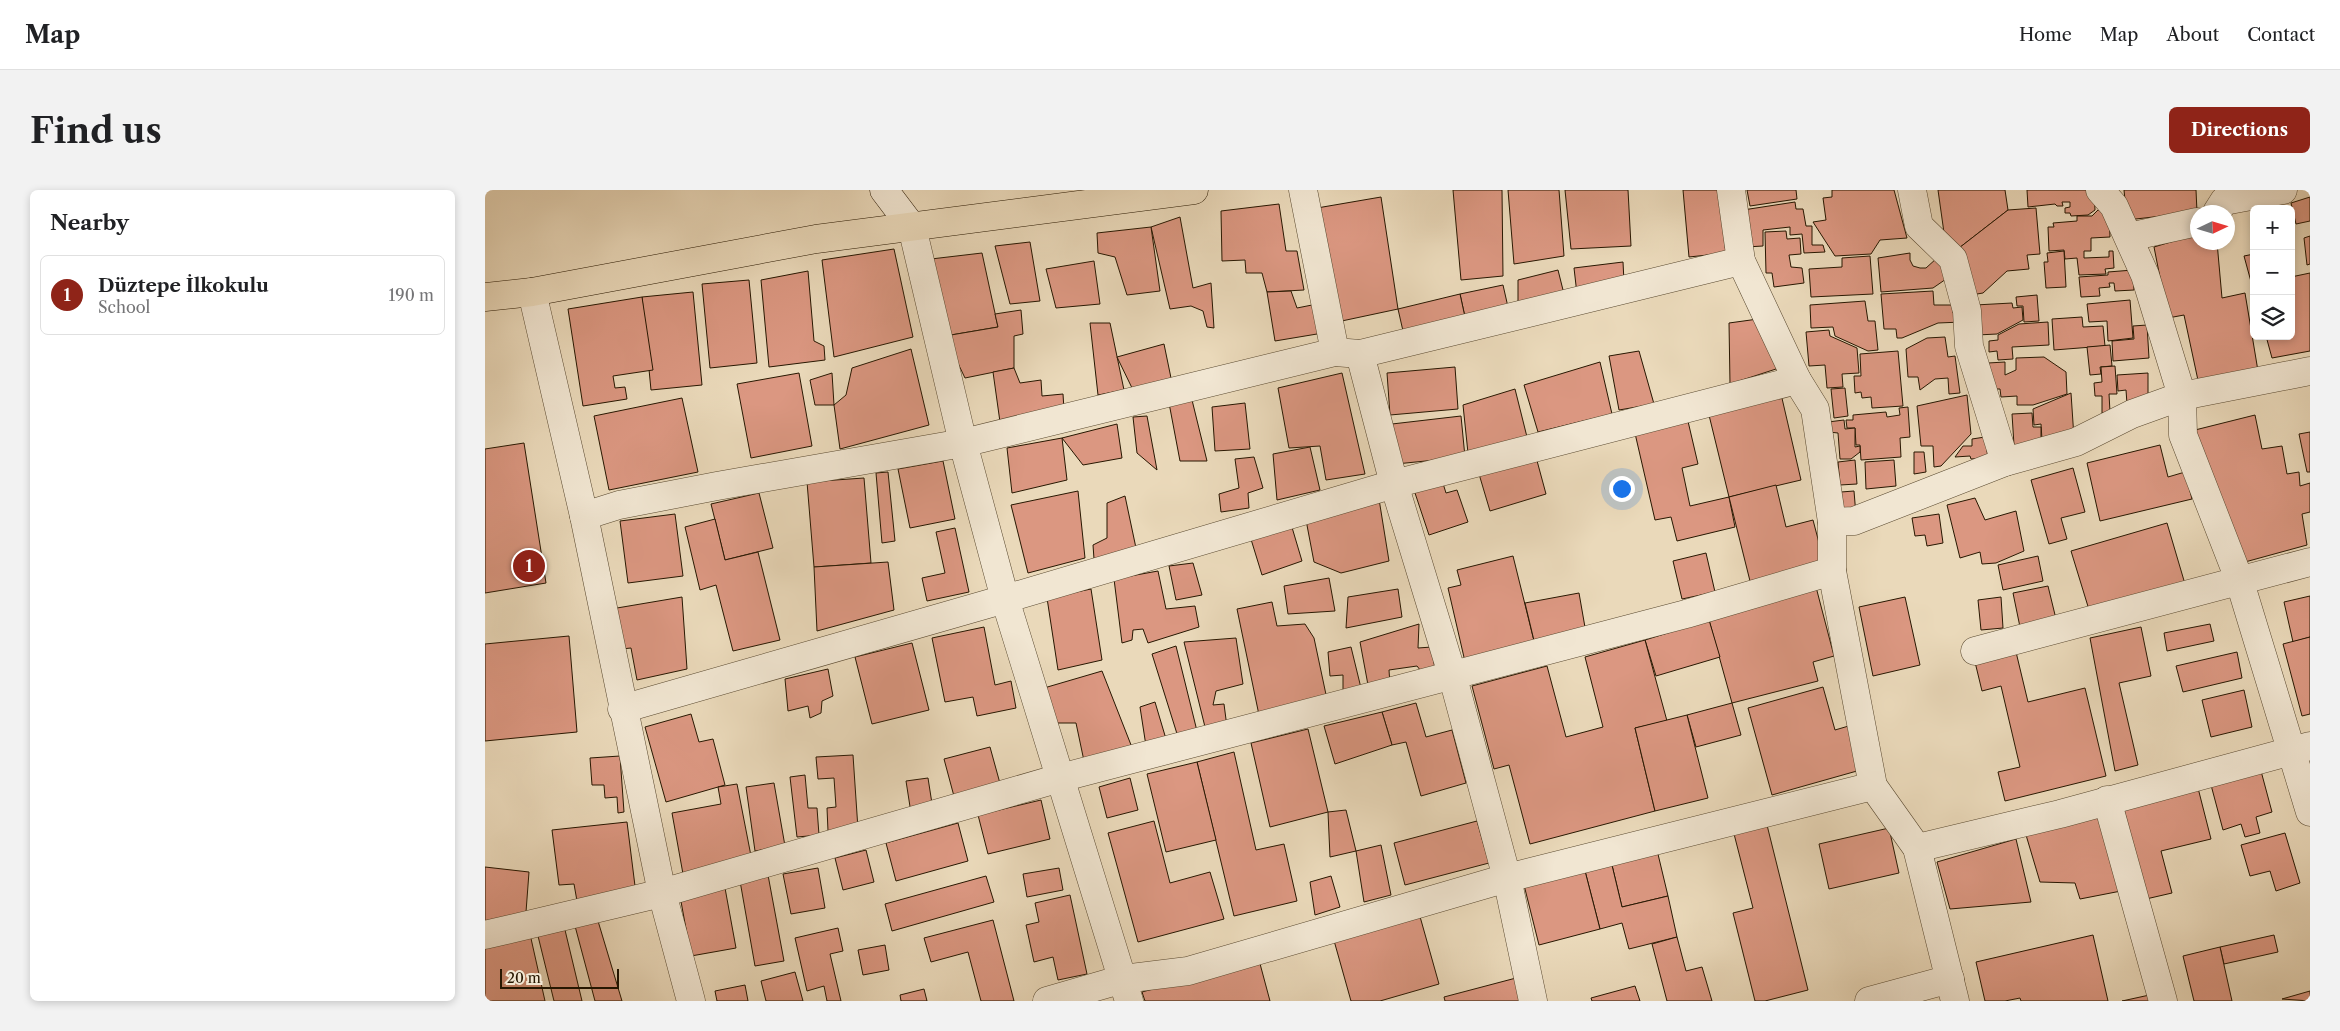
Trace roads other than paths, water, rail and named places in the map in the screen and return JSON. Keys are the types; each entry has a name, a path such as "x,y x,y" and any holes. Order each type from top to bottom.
{"main road":[{"path":"485,297 532,292 816,239 1194,190"}],"street":[{"path":"885,190 912,227 963,443 1005,599 1126,990"},
{"path":"1303,190 1347,353 1394,484 1452,674 1507,878 1533,1001"},
{"path":"1731,190 1741,261 1797,380 1815,409 1832,522 1832,571 1873,786 1917,848 1952,990 1869,1001"},
{"path":"1912,190 1919,226 1953,259 1967,311 1969,346 2005,462"},
{"path":"2100,190 2114,206 2145,275 2182,396 2183,435 2239,579 2301,749 2310,812"},
{"path":"2221,205 2224,201 2283,190"},
{"path":"2129,237 2190,224"},
{"path":"584,516 619,505 963,443 1741,261"},
{"path":"532,292 584,516 622,708 662,893 691,1001"},
{"path":"1832,522 1854,521 2005,462 2076,442 2132,414 2182,396 2310,371"},
{"path":"622,708 1005,599 1394,484 1797,380"},
{"path":"1975,651 2239,579 2310,562"},
{"path":"485,935 662,893 1060,778 1686,614 1832,571"},
{"path":"1917,848 2060,814 2301,749"},
{"path":"1047,1001 1126,990 1507,878 1873,786"},
{"path":"2107,800 2163,1001"}],"place":[{"name":"Düztepe İlkokulu","path":"529,566"}]}
